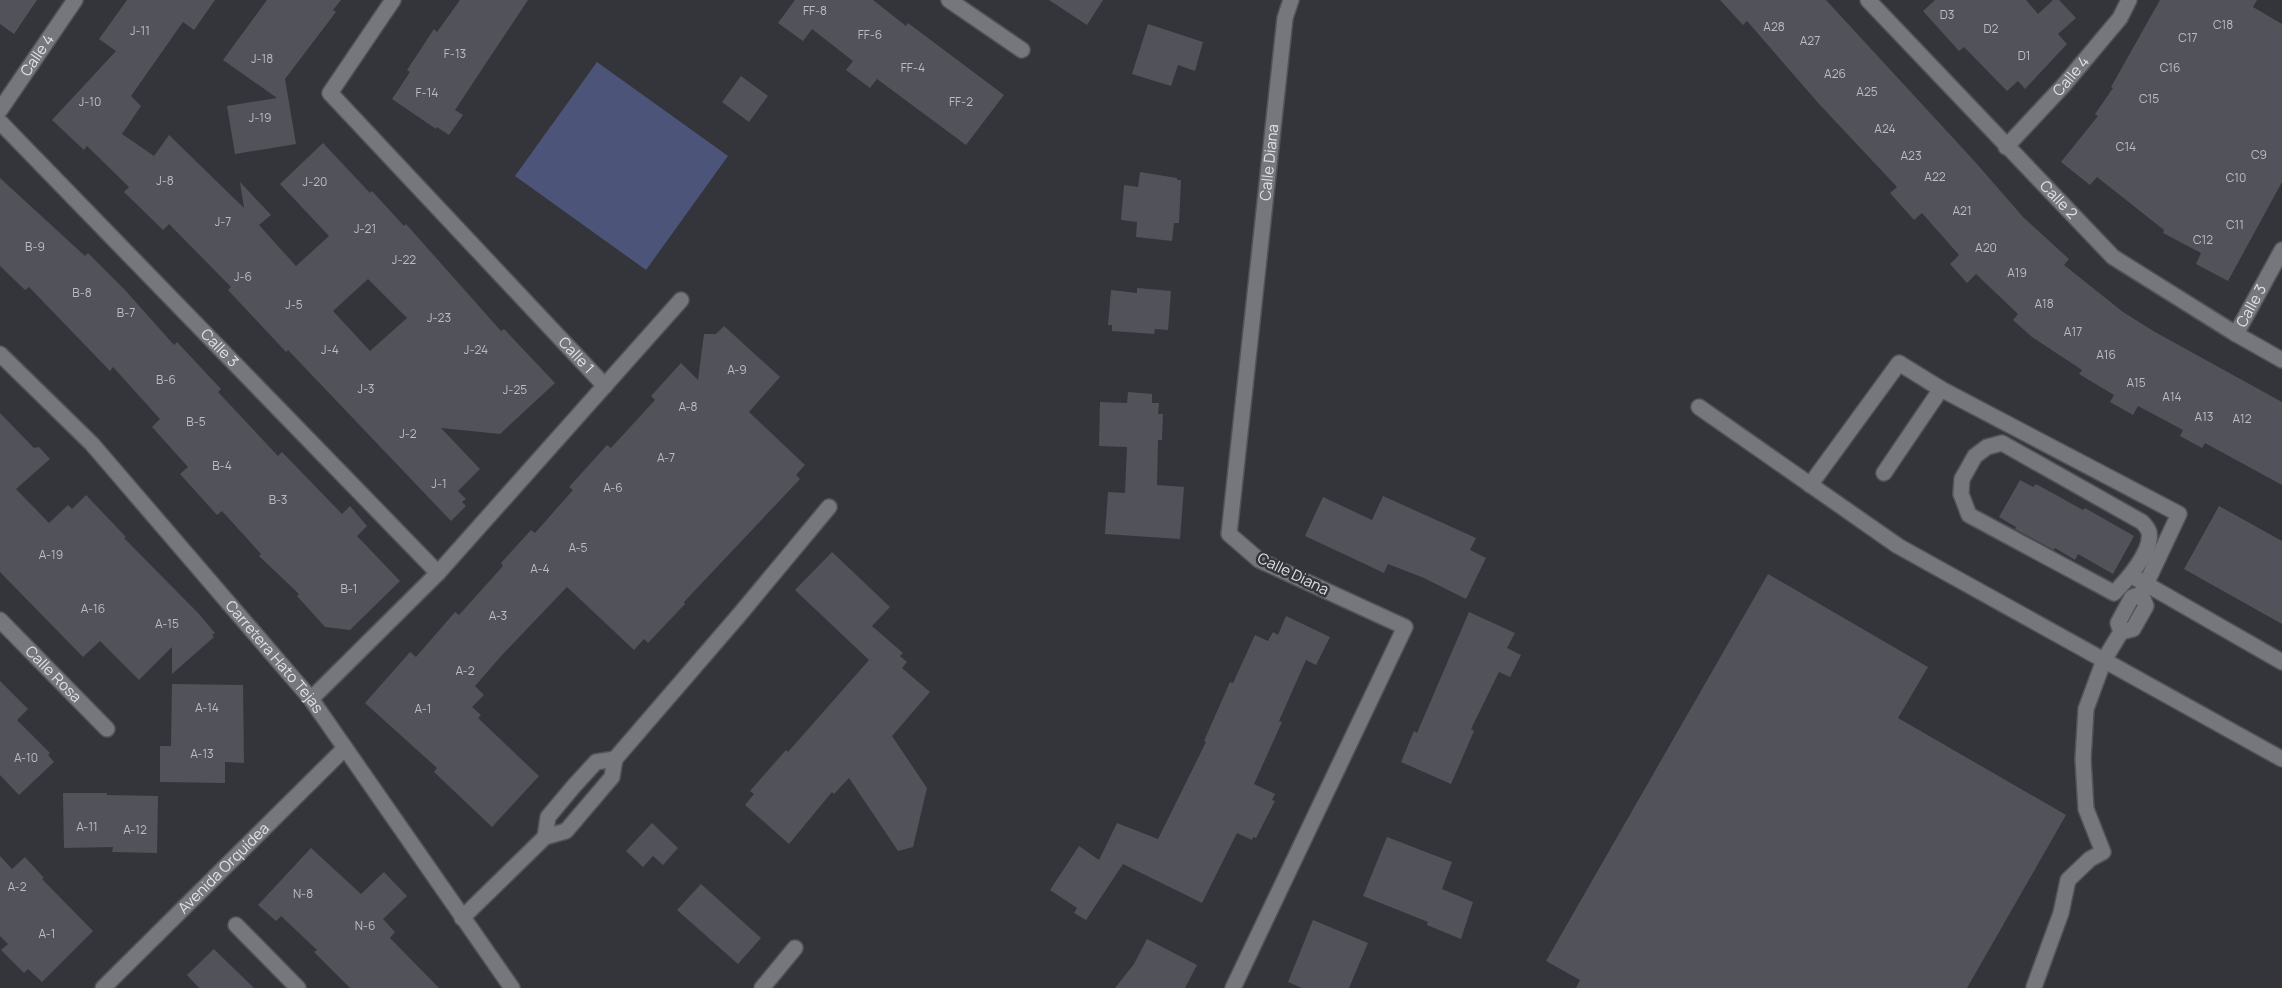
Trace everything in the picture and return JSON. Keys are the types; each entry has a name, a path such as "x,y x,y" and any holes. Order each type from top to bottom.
{"street":[{"name":"Calle 4","path":"0,110 75,0"},
{"name":"Calle 1","path":"311,699 438,573 605,386 330,93 392,0"},
{"path":"949,0 1022,50"},
{"name":"Calle Diana","path":"1233,988 1405,627 1259,560 1229,534 1285,18 1291,0"},
{"name":"Calle 2","path":"1868,0 2006,147 2113,257 2236,334 2282,360"},
{"name":"Calle 4","path":"2006,147 2063,86 2120,18 2129,0"},
{"name":"Calle 3","path":"0,122 438,573"},
{"name":"Calle 3","path":"2236,334 2282,250"},
{"path":"605,386 681,300"},
{"name":"Carretera Hato Tejas","path":"0,354 92,444 311,699 512,988"},
{"path":"1810,485 1899,363 1941,388 2179,514 2143,589 2132,597 2118,623 2121,632 2104,660 2086,709 2083,759 2086,809 2103,852 2090,860 2068,880 2060,913 2034,987"},
{"path":"1884,473 1941,388"},
{"path":"1699,407 1898,546 2282,759"},
{"path":"2002,443 2142,522 2149,531 2149,542 2131,576 2114,593 1969,515 1961,494 1962,479 1975,456 1987,447 2002,443"},
{"path":"462,918 545,837 566,831 612,777 615,759 829,507"},
{"path":"2131,576 2143,589 2282,662"},
{"name":"Calle Rosa","path":"0,620 107,729"},
{"name":"Avenida Orquídea","path":"103,988 345,748"},
{"path":"545,837 548,817 574,786 596,762 615,759"},
{"path":"236,925 298,988"},
{"path":"768,986 795,948"}],"shaded area":[{"path":"597,62 728,156 646,270 515,176"}],"building":[{"path":"0,0 37,0 14,34 0,24"},
{"path":"127,0 215,0 194,30 183,22 131,96 141,106 122,134 154,156 169,135 244,208 240,182 271,215 259,225 296,266 329,236 280,184 323,143 370,193 372,191 404,226 406,224 501,331 504,329 555,383 500,434 441,428 480,469 458,491 466,499 462,502 466,506 451,521 288,350 286,352 228,290 231,287 169,224 163,230 124,192 129,187 87,146 84,150 52,120 116,51 99,39","holes":["368,279 407,318 370,351 333,311"]},
{"path":"267,0 341,0 333,10 336,12 285,79 296,144 235,154 227,106 277,98 223,60"},
{"path":"460,0 528,0 455,110 463,115 449,135 437,127 436,129 392,99 410,72 407,70 434,29 437,32"},
{"path":"795,0 873,0 906,26 908,23 1004,95 966,145 877,79 870,88 846,70 853,61 812,29 803,41 778,23"},
{"path":"1049,0 1103,0 1087,25"},
{"path":"1720,0 1826,0 1977,164 2023,217 2069,259 2064,265 2123,312 2155,332 2282,402 2282,485 2205,443 2202,448 2180,436 2183,430 2138,406 2133,415 2110,402 2114,395 2079,374 2082,370 2032,337 2013,320 2018,314 1976,274 1967,283 1950,264 1959,255 1922,213 1914,220 1890,193 1897,187 1820,105 1747,21 1743,25"},
{"path":"1935,0 2026,0 2038,14 2053,0 2059,0 2076,18 2058,34 2067,44 2025,89 2018,81 2007,91 1964,47 1959,51 1923,11"},
{"path":"2160,0 2257,0 2253,7 2282,24 2282,182 2228,281 2196,264 2201,253 2163,233 2164,230 2097,177 2090,185 2061,162 2098,116 2095,114 2113,88 2111,87"},
{"path":"1148,24 1203,42 1195,71 1178,65 1171,86 1132,74"},
{"path":"741,76 768,96 749,122 722,102"},
{"path":"1140,172 1181,180 1179,223 1174,223 1172,241 1136,237 1137,222 1121,220 1124,185 1138,187"},
{"path":"0,178 85,256 88,253 125,290 174,345 177,342 221,389 218,392 278,456 282,452 342,514 350,506 367,526 357,536 400,581 350,630 325,627 297,596 299,594 259,556 261,554 222,511 217,515 180,474 188,467 152,427 160,419 113,367 110,371 29,287 25,290 0,266"},
{"path":"1137,288 1171,291 1168,330 1155,329 1154,334 1112,331 1112,325 1108,325 1111,290 1137,293"},
{"path":"724,326 780,377 749,412 805,465 796,475 800,479 648,643 644,639 634,650 567,587 502,655 475,686 484,695 472,707 481,715 478,718 539,776 492,827 434,772 437,768 365,703 410,652 416,657 455,612 459,615 503,566 501,563 531,530 535,533 573,490 569,487 607,445 611,448 655,400 651,396 681,363 698,380 704,334 716,334"},
{"path":"1128,392 1152,394 1152,403 1159,403 1158,414 1163,414 1162,440 1158,440 1157,485 1184,487 1180,539 1105,534 1108,492 1125,493 1127,447 1099,446 1100,402 1127,403"},
{"path":"0,413 34,448 39,447 50,459 16,489 49,523 68,505 72,509 86,495 126,537 124,538 199,614 215,633 212,635 214,637 172,674 172,647 139,680 100,641 83,657 0,572"},
{"path":"2020,480 2033,487 2036,484 2083,510 2085,508 2134,536 2113,574 2078,554 2075,560 2055,548 2054,550 2015,529 2016,527 1999,517"},
{"path":"1383,496 1476,538 1470,550 1486,558 1466,599 1424,578 1388,564 1384,573 1305,536 1323,497 1372,520"},
{"path":"2219,506 2282,541 2282,624 2184,569"},
{"path":"832,552 890,607 872,626 903,653 900,656 907,662 902,668 930,692 892,736 927,788 913,847 898,851 849,778 834,794 832,792 789,844 745,805 754,794 750,791 786,750 788,752 869,660 795,590"},
{"path":"1768,574 1928,667 1898,718 2066,815 1967,988 1576,988 1580,980 1546,961"},
{"path":"1469,612 1515,633 1507,648 1521,655 1510,677 1499,672 1471,729 1474,731 1451,784 1401,762 1414,731 1417,733"},
{"path":"1286,616 1330,637 1316,665 1306,660 1279,721 1282,722 1254,784 1275,794 1272,800 1275,801 1256,838 1253,837 1252,840 1237,833 1202,903 1123,864 1086,920 1074,913 1077,908 1050,890 1079,846 1099,860 1117,823 1158,839 1206,742 1204,741 1230,682 1233,683 1255,635 1268,641 1273,632 1278,635"},
{"path":"0,681 28,709 17,720 50,753 48,755 54,762 19,795 0,775"},
{"path":"172,684 243,685 244,763 225,762 225,783 160,782 160,746 171,746"},
{"path":"63,793 158,796 157,853 112,852 113,847 64,848"},
{"path":"652,823 678,848 663,865 653,856 643,867 626,851"},
{"path":"1387,837 1452,862 1442,889 1473,902 1461,939 1427,925 1428,922 1363,896"},
{"path":"311,848 361,894 384,872 407,896 383,919 395,932 390,938 439,988 350,988 314,952 317,950 281,916 276,921 258,905"},
{"path":"0,856 12,869 25,857 44,878 42,879 93,931 42,982 28,969 24,973 1,950 8,944 0,936"},
{"path":"701,884 761,938 738,964 677,910"},
{"path":"1313,920 1368,943 1349,988 1302,988 1288,982"},
{"path":"1147,939 1197,965 1185,988 1115,988 1134,964"},
{"path":"214,949 254,988 199,988 187,975"}]}
